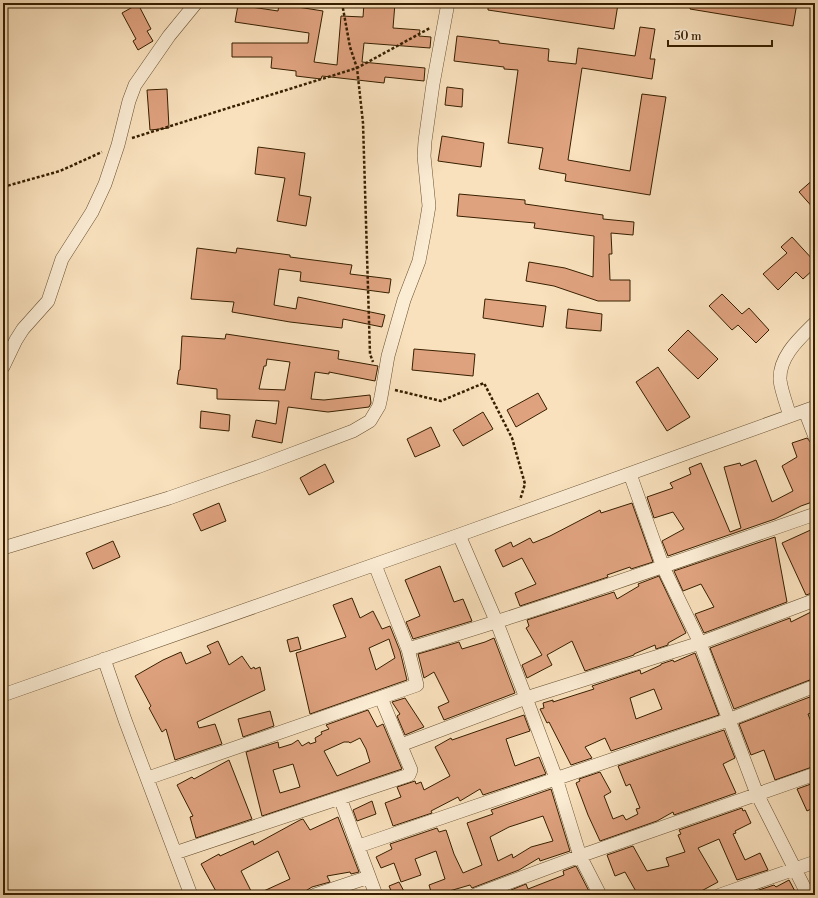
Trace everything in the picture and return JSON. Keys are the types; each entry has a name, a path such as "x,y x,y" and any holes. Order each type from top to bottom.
{"street":[{"path":"3,367 16,340 50,298 59,265 65,253 92,212 105,184 135,85 169,36 196,3"},
{"path":"3,548 169,498 353,431 370,421 378,406 388,356 404,300 415,274 420,253 428,206 424,156 425,142 433,84 448,7"},
{"path":"790,416 780,381 781,367 795,343 815,323"},
{"path":"3,695 375,565 810,409 815,438"},
{"path":"630,474 664,567 700,643 757,794 808,895"},
{"path":"408,649 497,623 815,514"},
{"path":"459,535 497,623 526,698 556,778 580,856 600,895"},
{"path":"148,778 417,685 408,649 375,565"},
{"path":"401,745 526,698 700,643 815,600"},
{"path":"104,659 125,720 191,895"},
{"path":"359,846 728,720 815,686"},
{"path":"175,853 409,775 411,770 381,698"},
{"path":"475,895 580,856 815,774"},
{"path":"340,798 376,895"},
{"path":"720,895 815,862"},
{"path":"315,895 369,877"}],"path":[{"path":"3,187 60,171 118,144 140,136 357,68 437,25 448,7"}],"building":[{"path":"364,3 395,3 393,28 420,30 419,36 431,37 430,48 364,43 362,62 425,68 424,81 385,77 384,83 322,76 321,79 296,76 296,71 271,68 272,57 232,57 232,43 308,43 309,33 235,22 238,5 278,11 279,4 323,11 314,62 337,65 341,16 363,17"},
{"path":"488,3 618,4 614,29 488,10"},
{"path":"691,3 797,3 793,26 690,9"},
{"path":"138,4 151,29 147,31 153,41 138,50 133,41 136,39 122,13"},
{"path":"640,27 655,29 650,59 655,59 652,79 582,68 568,160 630,171 642,94 666,97 650,195 565,181 566,174 539,169 543,148 508,143 518,70 454,61 457,36 549,49 548,61 576,64 578,48 635,56"},
{"path":"447,87 463,89 462,107 445,105"},
{"path":"167,89 169,128 150,130 147,90"},
{"path":"442,136 484,143 481,167 438,161"},
{"path":"258,147 305,153 299,195 311,197 306,226 277,221 285,178 255,174"},
{"path":"815,178 815,210 799,192"},
{"path":"459,194 525,200 525,204 603,215 603,219 634,222 633,235 611,233 612,254 609,254 610,280 630,280 630,301 598,301 554,286 526,281 529,262 565,268 593,277 594,236 534,228 535,223 457,216"},
{"path":"792,237 815,262 815,268 803,279 796,272 778,290 763,274 787,253 781,247"},
{"path":"197,248 236,253 237,248 290,255 290,257 352,265 350,274 391,279 389,293 300,281 301,272 279,269 274,305 296,309 298,297 385,315 382,327 343,319 342,328 290,322 232,312 234,302 191,299"},
{"path":"722,294 742,314 749,308 769,330 756,343 738,325 732,330 709,306"},
{"path":"485,299 546,306 543,327 483,318"},
{"path":"568,309 602,314 601,331 566,328"},
{"path":"688,330 718,359 698,379 668,350"},
{"path":"226,334 339,351 338,359 378,366 375,381 329,372 329,374 315,372 311,399 324,400 370,395 371,403 369,407 328,412 288,407 282,443 252,437 256,420 276,424 279,401 217,399 217,389 177,384 180,370 182,336 225,339","holes":["267,359 290,362 285,390 259,389"]},
{"path":"414,349 475,354 473,376 412,370"},
{"path":"658,367 690,417 667,431 636,382"},
{"path":"538,393 547,409 516,427 507,410"},
{"path":"201,411 230,415 229,431 200,428"},
{"path":"483,412 493,429 463,446 453,430"},
{"path":"431,427 440,446 415,457 407,439"},
{"path":"807,438 812,444 815,453 815,501 775,519 668,556 662,541 684,529 673,512 654,518 647,497 673,488 670,483 691,474 689,468 701,463 730,532 741,528 724,467 740,463 741,466 756,460 772,502 793,491 782,466 797,457 792,443"},
{"path":"325,464 334,482 309,495 300,478"},
{"path":"219,503 226,521 201,531 193,514"},
{"path":"632,503 653,562 631,569 630,567 607,575 608,577 520,606 515,593 536,584 522,558 503,567 495,550 511,542 513,547 530,538 533,543 550,536 600,510 601,513"},
{"path":"815,528 815,592 806,595 782,543"},
{"path":"775,537 787,602 704,633 695,614 714,607 701,584 683,591 674,571"},
{"path":"113,541 120,557 93,569 86,553"},
{"path":"440,566 454,602 463,599 472,621 413,639 406,622 420,616 405,580"},
{"path":"659,576 686,633 668,643 668,645 656,649 655,645 634,655 585,671 572,641 547,655 552,665 527,678 522,665 542,655 526,628 529,626 527,620 614,592 617,599 639,586 638,584"},
{"path":"352,598 360,618 373,611 382,629 390,626 400,651 407,680 310,714 296,653 346,637 333,605","holes":["389,639 395,658 376,670 369,648"]},
{"path":"813,609 815,609 815,678 734,709 710,648 790,618 791,622 813,611"},
{"path":"298,637 301,649 290,652 287,640"},
{"path":"494,638 515,693 444,720 438,707 449,702 434,672 424,678 418,654 459,642 462,649"},
{"path":"218,641 229,665 242,656 251,669 254,667 255,669 260,667 265,690 197,722 199,728 215,724 222,744 175,760 166,729 162,732 149,708 151,706 135,676 163,660 181,652 186,664 211,653 207,646"},
{"path":"695,653 719,715 611,751 605,738 585,747 592,758 571,765 549,722 547,723 540,709 544,708 543,703 553,700 553,702 594,689 592,686 640,670 641,674 661,664 673,660 674,662","holes":["654,689 662,709 636,719 630,698"]},
{"path":"815,695 815,712 808,714 815,732 815,766 775,780 764,750 751,755 739,724"},
{"path":"405,698 424,727 405,735 397,716 400,714 392,702"},
{"path":"368,710 377,727 383,724 402,769 262,816 246,752 278,742 279,748 292,744 298,740 302,746 309,742 310,744 316,742 315,738 322,734 321,732 329,729 326,725","holes":["360,738 366,749 370,762 337,776 324,751 344,742 350,743","293,764 300,787 280,793 273,770"]},
{"path":"270,711 274,726 243,737 238,719"},
{"path":"524,715 530,731 506,739 515,766 539,757 546,774 483,795 480,789 460,801 458,797 431,811 432,813 393,826 385,803 401,797 397,787 415,781 416,784 421,782 424,790 450,776 435,747 451,738 452,740"},
{"path":"724,730 735,758 723,764 736,793 674,815 673,812 657,821 600,841 576,783 580,781 579,779 600,772 611,792 604,796 613,819 623,815 626,820 638,814 636,809 640,808 630,784 626,786 618,766"},
{"path":"229,760 252,819 196,838 190,817 193,816 177,785 192,777 194,779"},
{"path":"811,784 815,792 815,807 807,811 797,789"},
{"path":"551,789 570,851 540,861 539,858 519,870 472,888 470,885 446,892 447,895 432,895 429,885 445,879 436,851 415,859 421,875 401,882 394,863 381,868 376,857 392,849 390,844 437,828 439,832 446,830 454,854 463,873 482,865 467,823 493,814 491,810","holes":["543,816 553,841 531,847 513,858 512,854 498,861 490,837 509,827"]},
{"path":"372,801 376,814 357,821 353,810"},
{"path":"742,808 743,811 745,810 751,823 735,831 736,833 733,834 745,860 760,853 768,870 737,880 719,839 698,848 718,882 694,895 638,895 625,872 615,876 607,855 633,846 647,871 669,866 666,858 685,852 678,835 681,834 679,830"},
{"path":"338,817 359,872 327,876 330,882 312,887 299,895 255,895 290,879 278,851 241,871 253,895 218,895 201,864 219,854 220,856 253,841 254,845 300,820 303,819 310,830"},
{"path":"576,866 591,895 514,895 511,890 526,884 528,889 564,875 563,871"},
{"path":"789,880 797,895 761,895 759,890 774,885 776,887"},
{"path":"399,882 406,895 393,895 389,886"}]}
